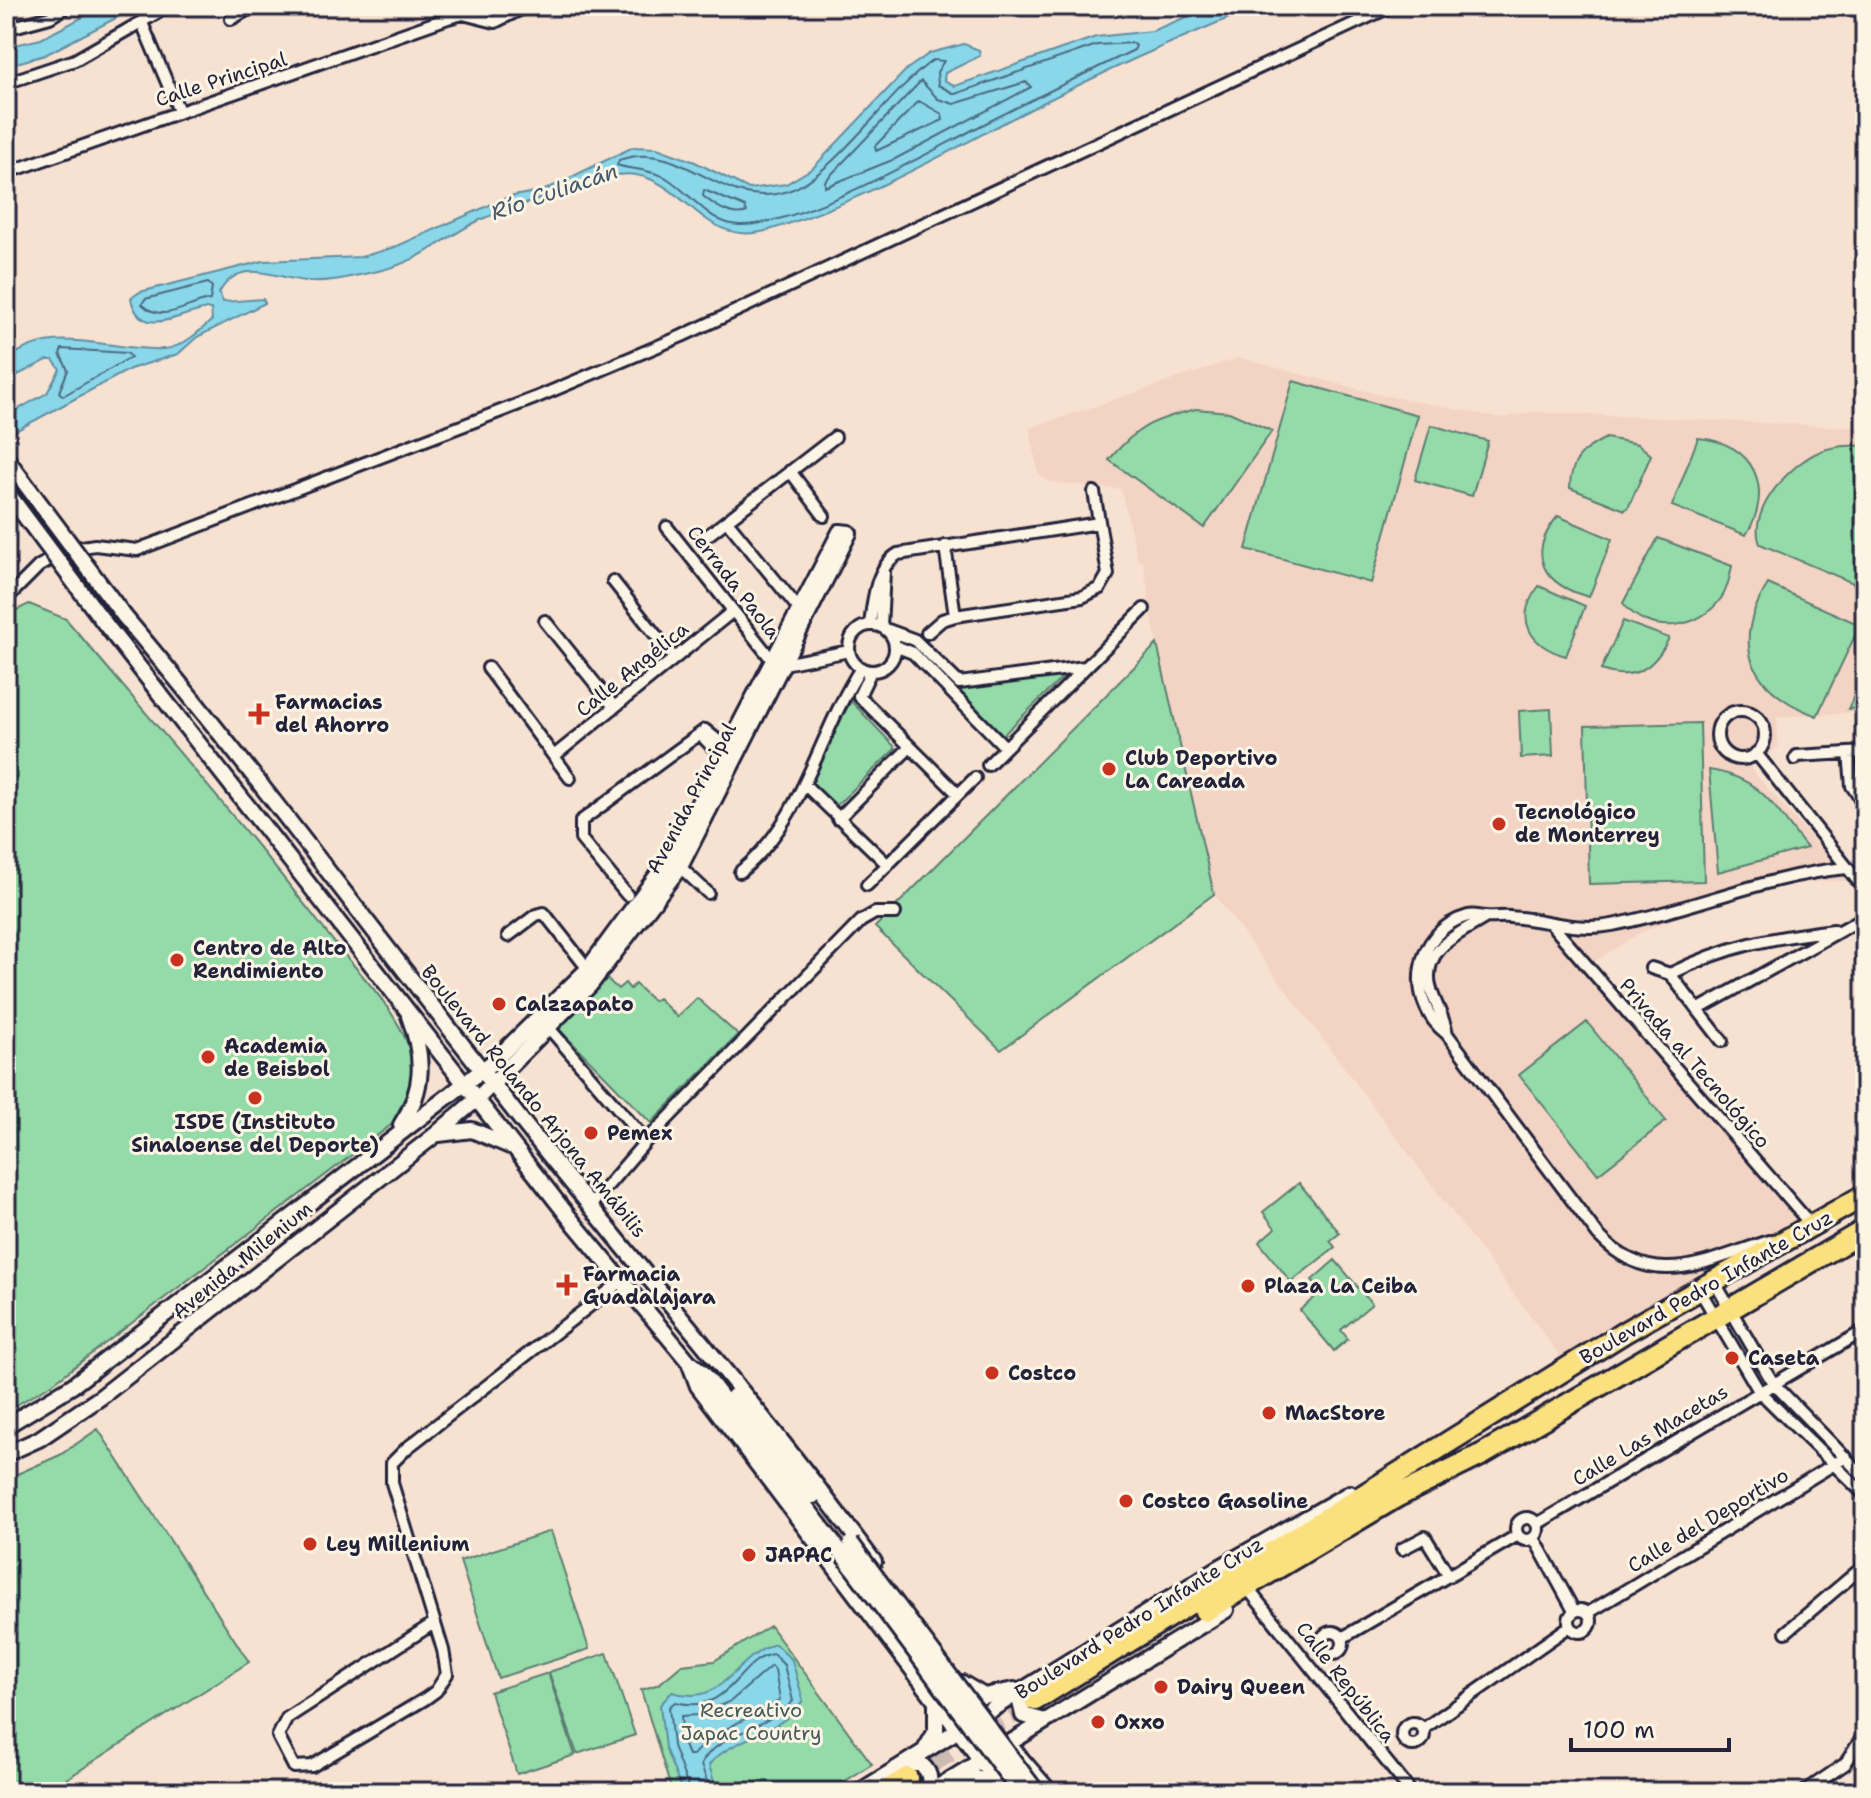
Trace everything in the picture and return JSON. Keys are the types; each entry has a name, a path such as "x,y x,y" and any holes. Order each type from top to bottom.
{"highway":[{"name":"Boulevard Pedro Infante Cruz","path":"1035,1701 1706,1285 1865,1195"},
{"name":"Boulevard Pedro Infante Cruz","path":"1035,1701 1398,1496 1483,1454 1865,1230"},
{"name":"Boulevard Pedro Infante Cruz","path":"884,1792 919,1784"}],"street":[{"path":"6,29 50,17 68,6"},
{"path":"6,83 75,60 169,6"},
{"path":"231,19 254,6"},
{"path":"441,6 448,18 463,14 495,22 527,6"},
{"path":"6,599 39,566 70,549 95,545 137,550 631,358 1392,6"},
{"name":"Calle Principal","path":"6,173 448,18"},
{"path":"142,23 179,111"},
{"path":"703,539 835,437"},
{"name":"Boulevard Rolando Arjona Amábilis","path":"6,458 124,616 264,788 492,1083 788,1447 962,1683 1050,1792"},
{"path":"790,471 824,516"},
{"name":"Boulevard Rolando Arjona Amábilis","path":"6,491 106,625 516,1149 689,1362 698,1386 994,1777"},
{"path":"927,633 942,620 955,616 1082,597 1100,588 1108,574 1094,492"},
{"path":"727,521 803,614"},
{"path":"1085,667 955,687 913,653 895,646 880,627 884,570 898,554 1099,523"},
{"name":"Cerrada Paola","path":"667,527 778,662"},
{"name":"Avenida Principal","path":"492,1083 549,1028 621,948 675,862 843,538"},
{"path":"945,546 955,616"},
{"path":"613,581 674,658"},
{"path":"988,765 1144,609"},
{"name":"Calle Angélica","path":"554,756 733,611"},
{"path":"545,621 614,707"},
{"path":"849,651 853,636 880,627 915,640 1005,747"},
{"path":"740,872 771,841 866,670 891,661 895,646"},
{"path":"778,662 849,651"},
{"path":"849,651 866,670"},
{"name":"Avenida Principal","path":"482,1070 538,1021 588,969 675,862 724,753 778,662"},
{"path":"488,668 570,778"},
{"path":"853,694 958,794"},
{"path":"1746,712 1761,721 1765,737 1756,753 1736,758 1722,749 1718,734 1730,714 1746,712"},
{"path":"627,895 581,839 579,825 704,733 724,753"},
{"path":"838,819 910,747"},
{"path":"1795,759 1797,756 1865,752"},
{"path":"1756,753 1865,890"},
{"path":"1849,753 1852,786 1865,806"},
{"path":"867,885 975,778"},
{"path":"804,784 888,865"},
{"path":"675,862 708,893"},
{"path":"1807,1229 1667,1269 1633,1263 1598,1235 1447,1034 1444,1016 1430,984 1432,962 1446,942 1486,917 1508,916 1582,928 1613,925 1732,890 1847,868"},
{"path":"508,936 536,915 544,913 588,969"},
{"path":"591,1205 646,1141 861,921 875,913 895,913"},
{"path":"1699,1009 1865,917"},
{"name":"Privada al Tecnológico","path":"1551,924 1807,1229"},
{"path":"1670,974 1718,951 1751,941 1840,929"},
{"path":"1651,968 1670,974 1722,1041"},
{"path":"395,1135 415,1102 421,1068 417,1038 403,1001"},
{"path":"549,1028 646,1141"},
{"name":"Avenida Milenium","path":"6,1426 57,1397 482,1070"},
{"name":"Avenida Milenium","path":"6,1454 71,1418 435,1135 492,1083"},
{"path":"435,1135 472,1130 516,1149"},
{"path":"434,1623 287,1718 278,1736 294,1767 312,1766 436,1691 447,1674 434,1623 392,1483 392,1463 407,1448 623,1280"},
{"path":"1706,1285 1773,1383 1865,1478"},
{"path":"1706,1285 1724,1315 1759,1391 1865,1495"},
{"name":"Calle Las Macetas","path":"1537,1524 1865,1330"},
{"path":"707,1350 724,1393"},
{"path":"689,1362 724,1393 1037,1792"},
{"path":"57,1397 71,1418"},
{"name":"Boulevard Pedro Infante Cruz","path":"919,1784 924,1752 985,1713 1035,1701 1252,1594 1483,1454"},
{"name":"Calle del Deportivo","path":"1588,1613 1836,1466 1846,1457"},
{"path":"1529,1518 1537,1524 1538,1532 1534,1538 1526,1540 1518,1535 1517,1525 1522,1520 1529,1518"},
{"path":"1342,1638 1518,1535"},
{"path":"1402,1549 1425,1537 1449,1576"},
{"path":"1534,1538 1574,1611"},
{"path":"846,1547 1020,1792"},
{"path":"1786,1632 1865,1565"},
{"name":"Calle República","path":"1252,1594 1411,1792"},
{"path":"1570,1626 1579,1632 1588,1628 1591,1619 1588,1613 1574,1611"},
{"path":"1570,1626 1570,1616 1574,1611"},
{"path":"1423,1729 1570,1626"},
{"path":"962,1683 984,1696 1035,1701"},
{"path":"924,1752 936,1731 936,1699"},
{"name":"Boulevard Pedro Infante Cruz","path":"859,1792 994,1777 1009,1744 1030,1730 1035,1701"},
{"path":"1029,1769 1030,1730"},
{"path":"1804,1792 1845,1764 1865,1733"},
{"path":"919,1784 994,1777"}],"shaded area":[{"name":"Tecnológico de Monterrey","path":"1239,358 1381,395 1502,418 1534,412 1865,428 1865,712 1777,717 1778,747 1750,768 1849,881 1799,882 1716,901 1639,933 1594,962 1811,1218 1622,1320 1561,1357 1214,894 1157,644 1143,561 1138,561 1121,489 1049,482 1038,473 1030,428"}],"green space":[{"path":"1293,381 1418,415 1371,583 1246,549"},
{"path":"1196,409 1229,412 1272,431 1204,528 1109,460 1128,439 1147,426"},
{"path":"1431,425 1488,441 1472,496 1415,480"},
{"path":"1606,438 1638,444 1651,455 1625,510 1570,488 1572,470 1579,457"},
{"path":"1698,438 1733,448 1754,471 1759,501 1746,535 1672,506"},
{"path":"1865,446 1865,588 1760,544 1760,516 1788,473 1801,462 1827,449"},
{"path":"1558,516 1612,539 1589,597 1561,585 1544,567 1541,556 1543,544"},
{"path":"1658,538 1732,566 1722,597 1701,617 1674,625 1660,625 1634,614 1623,603"},
{"path":"1768,584 1860,625 1817,716 1776,694 1762,680 1753,664 1749,646 1750,627 1756,606"},
{"path":"1539,586 1585,606 1566,656 1543,645 1529,630 1527,609"},
{"name":"Centro de Alto Rendimiento","path":"29,604 66,619 233,816 384,1002 408,1045 412,1066 405,1096 391,1125 52,1384 6,1411 6,615"},
{"path":"1623,621 1669,638 1657,657 1642,670 1624,674 1601,670"},
{"name":"Club Deportivo La Careada","path":"1157,644 1214,894 1001,1050 875,927"},
{"path":"1865,672 1865,708 1848,709"},
{"path":"1064,676 1003,735 957,688"},
{"path":"851,701 896,748 833,809 805,782"},
{"path":"1551,709 1553,756 1521,758 1519,711"},
{"path":"1700,723 1704,881 1589,884 1585,726"},
{"path":"1709,770 1727,774 1755,788 1776,808 1807,848 1718,872"},
{"path":"607,979 618,989 625,983 630,989 635,984 653,1001 658,998 677,1017 697,998 738,1035 651,1123 556,1026"},
{"path":"1587,1022 1666,1121 1598,1174 1519,1075"},
{"path":"1299,1183 1340,1233 1330,1241 1335,1247 1291,1282 1259,1242 1275,1228 1263,1212"},
{"path":"1335,1260 1372,1304 1341,1330 1348,1339 1334,1351 1300,1310 1322,1291 1312,1280"},
{"path":"98,1429 249,1662 46,1792 13,1792 6,1782 6,1479 60,1455"},
{"path":"551,1531 589,1649 498,1678 460,1561"},
{"name":"Recreativo Japac Country","path":"770,1626 872,1764 828,1792 672,1792 641,1690 659,1684 682,1665 714,1661"},
{"path":"607,1653 635,1735 577,1754 549,1672"},
{"path":"548,1673 575,1755 517,1774 490,1692"}],"water":[{"path":"104,6 139,6 45,55 6,66 6,47 41,39"},
{"name":"Río Culiacán","path":"1213,6 1258,6 1084,83 868,192 769,230 747,233 729,231 698,213 670,190 654,181 628,174 603,178 491,215 394,267 342,279 315,281 260,272 237,275 219,293 223,302 263,299 265,303 197,337 178,354 130,369 6,436 6,416 47,393 60,369 53,360 47,360 6,381 6,361 24,349 62,340 144,349 171,348 196,334 212,320 211,309 155,322 144,319 136,312 131,298 140,292 263,261 361,257 395,247 508,197 545,190 633,147 657,148 695,162 749,189 786,184 813,168 907,69 930,53 964,44 979,50 980,56 945,73 944,80 955,86 1096,37 1152,31"},
{"path":"775,1644 792,1660 803,1700 784,1720 730,1748 709,1765 717,1792 688,1792 681,1788 665,1748 660,1705 672,1692 690,1695 717,1688 748,1660"}],"tunnel":[{"path":"907,1778 1035,1700"}],"place":[{"name":"Farmacias del Ahorro","path":"259,714"},
{"name":"Club Deportivo La Careada","path":"1109,769"},
{"name":"Tecnológico de Monterrey","path":"1499,824"},
{"name":"Centro de Alto Rendimiento","path":"177,960"},
{"name":"Calzzapato","path":"499,1004"},
{"name":"Academia de Beisbol","path":"208,1057"},
{"name":"ISDE (Instituto Sinaloense del Deporte)","path":"255,1098"},
{"name":"Pemex","path":"591,1133"},
{"name":"Farmacia Guadalajara","path":"567,1285"},
{"name":"Plaza La Ceiba","path":"1248,1286"},
{"name":"Caseta","path":"1732,1358"},
{"name":"Costco","path":"992,1373"},
{"name":"MacStore","path":"1269,1413"},
{"name":"Costco Gasoline","path":"1126,1501"},
{"name":"Ley Millenium","path":"310,1544"},
{"name":"JAPAC","path":"749,1555"},
{"name":"Dairy Queen","path":"1161,1687"},
{"name":"Oxxo","path":"1098,1722"}]}
